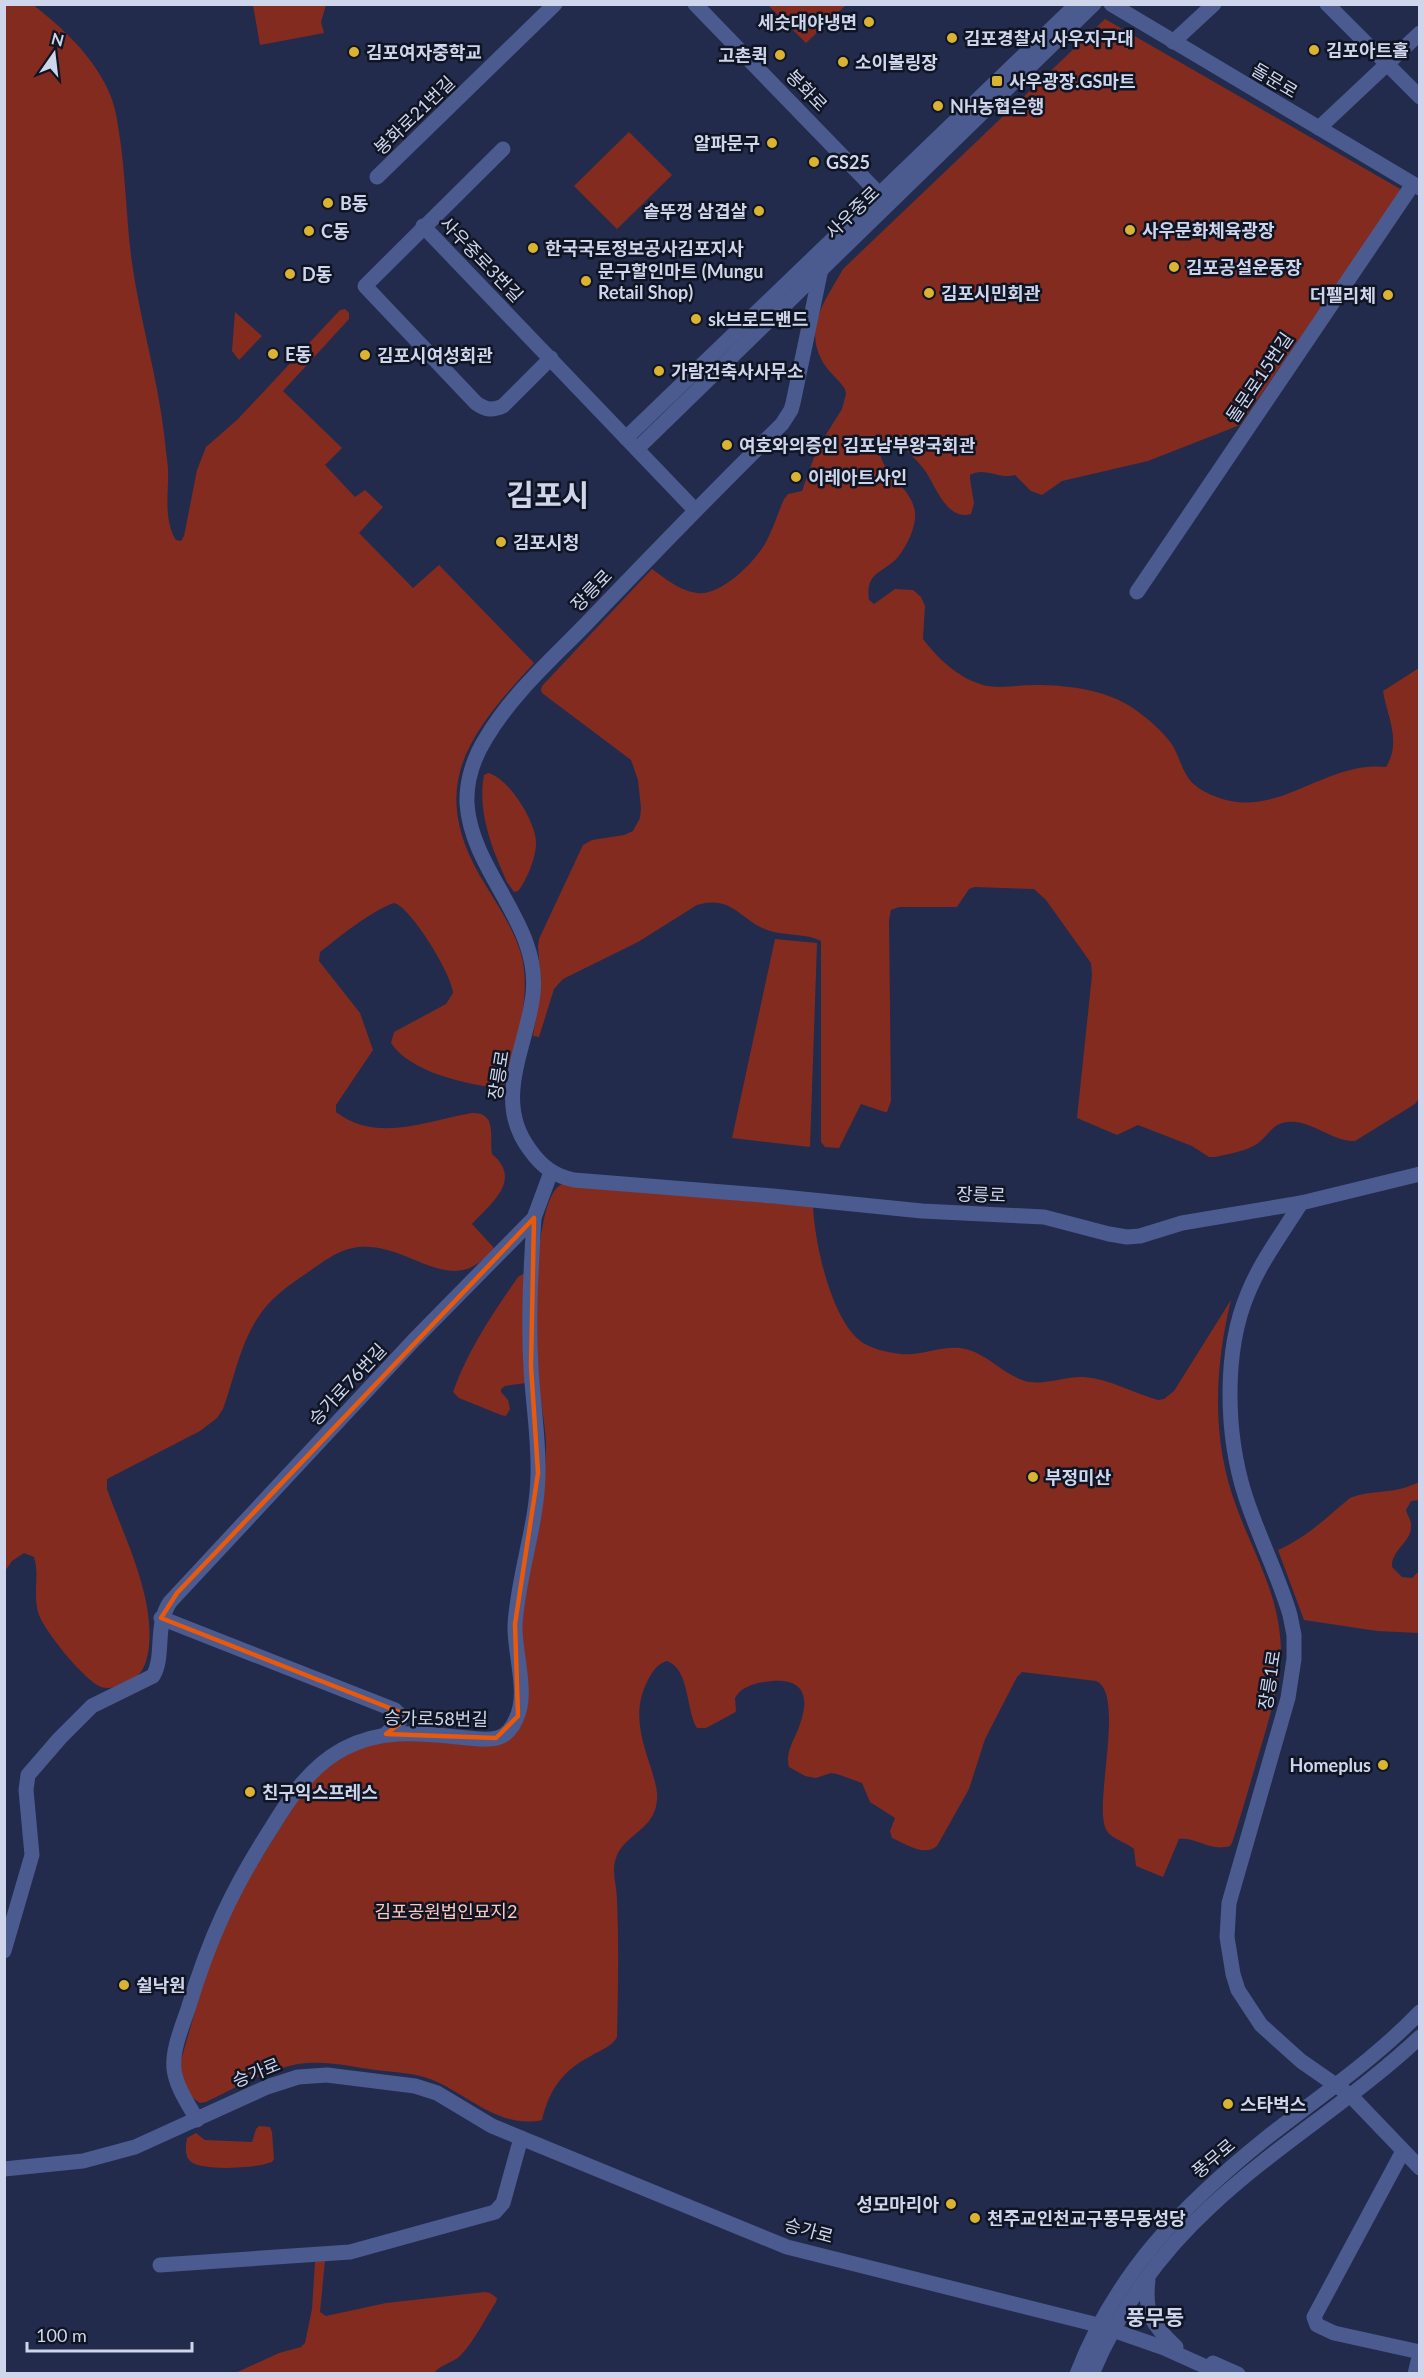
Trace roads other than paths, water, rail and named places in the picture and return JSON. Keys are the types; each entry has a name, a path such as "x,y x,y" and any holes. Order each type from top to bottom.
{"street":[{"name":"봉화로21번길","path":"377,177 555,4"},
{"name":"봉화로","path":"695,4 884,199"},
{"name":"사우중로","path":"632,443 822,269 884,199 1077,4"},
{"name":"사우중로","path":"632,443 884,199 1094,4"},
{"name":"돌문로","path":"1111,4 1416,186"},
{"path":"1173,42 1214,4"},
{"path":"1327,4 1419,97"},
{"path":"1319,128 1419,33"},
{"path":"423,226 503,149"},
{"name":"돌문로15번길","path":"1137,592 1416,186"},
{"name":"사우중로3번길","path":"551,358 503,406 493,410 485,409 476,403 365,286 423,226 551,358 695,510"},
{"name":"장릉로","path":"822,269 791,410 782,424 695,510 512,702 486,738 471,770 467,804 470,822 483,855 526,941 534,968 533,994 512,1092 513,1116 524,1142 551,1172 567,1179 597,1184 773,1196 922,1211 1044,1217 1120,1236 1140,1236 1182,1223 1301,1203 1419,1174"},
{"name":"승가로76번길","path":"4,1951 32,1855 26,1790 28,1775 92,1706 153,1676 157,1666 161,1618 177,1593 414,1340 534,1218 551,1172"},
{"name":"장릉1로","path":"1301,1203 1249,1290 1239,1322 1232,1365 1230,1412 1239,1475 1288,1606 1294,1635 1294,1659 1288,1698 1233,1884 1228,1911 1227,1937 1238,1990 1261,2025 1287,2050 1350,2095 1419,2168"},
{"name":"승가로58번길","path":"197,2120 177,2081 174,2063 200,1970 230,1896 290,1797 311,1772 343,1749 386,1734 496,1738 510,1729 518,1716 521,1697 515,1624 535,1506 538,1473 530,1334 534,1218"},
{"path":"161,1618 395,1710 400,1715 400,1721 386,1734"},
{"name":"풍무로","path":"1092,2373 1108,2327 1131,2273 1149,2248 1188,2205 1265,2139 1335,2085 1419,2012"},
{"name":"풍무로","path":"1077,2373 1108,2327 1149,2275 1186,2230 1210,2206 1419,2037"},
{"name":"승가로","path":"4,2169 68,2163 135,2147 281,2081 312,2074 392,2082 427,2089 481,2121 787,2247 1108,2327"},
{"path":"160,2265 350,2252 495,2212 503,2203 521,2138"},
{"path":"1403,2151 1314,2317 1317,2325 1334,2333 1419,2352 1415,2373"},
{"path":"1149,2275 1146,2295 1148,2311 1156,2328 1176,2347"},
{"path":"1108,2327 1176,2347 1238,2373"},
{"path":"1108,2327 1222,2373"}],"place":[{"name":"세숫대야냉면","path":"869,22"},
{"name":"김포경찰서 사우지구대","path":"952,38"},
{"name":"김포아트홀","path":"1314,50"},
{"name":"김포여자중학교","path":"354,52"},
{"name":"고촌퀵","path":"780,55"},
{"name":"소이볼링장","path":"843,62"},
{"name":"사우광장.GS마트","path":"997,81"},
{"name":"NH농협은행","path":"938,106"},
{"name":"알파문구","path":"772,143"},
{"name":"GS25","path":"814,162"},
{"name":"B동","path":"328,203"},
{"name":"솥뚜껑 삼겹살","path":"759,211"},
{"name":"사우문화체육광장","path":"1130,230"},
{"name":"C동","path":"309,231"},
{"name":"한국국토정보공사김포지사","path":"533,248"},
{"name":"김포공설운동장","path":"1174,267"},
{"name":"D동","path":"290,274"},
{"name":"문구할인마트 (Mungu Retail Shop)","path":"586,281"},
{"name":"김포시민회관","path":"929,293"},
{"name":"더펠리체","path":"1388,295"},
{"name":"sk브로드밴드","path":"696,319"},
{"name":"E동","path":"273,354"},
{"name":"김포시여성회관","path":"365,355"},
{"name":"가람건축사사무소","path":"659,371"},
{"name":"여호와의증인 김포남부왕국회관","path":"727,445"},
{"name":"이레아트사인","path":"796,477"},
{"name":"김포시청","path":"501,542"},
{"name":"부정미산","path":"1033,1477"},
{"name":"Homeplus","path":"1383,1765"},
{"name":"친구익스프레스","path":"250,1792"},
{"name":"쉴낙원","path":"124,1985"},
{"name":"스타벅스","path":"1228,2104"},
{"name":"성모마리아","path":"951,2204"},
{"name":"천주교인천교구풍무동성당","path":"975,2218"}],"district":[{"name":"김포시","path":"548,494"},
{"name":"풍무동","path":"1155,2316"}],"park label":[{"name":"김포공원법인묘지2","path":"446,1911"}]}
